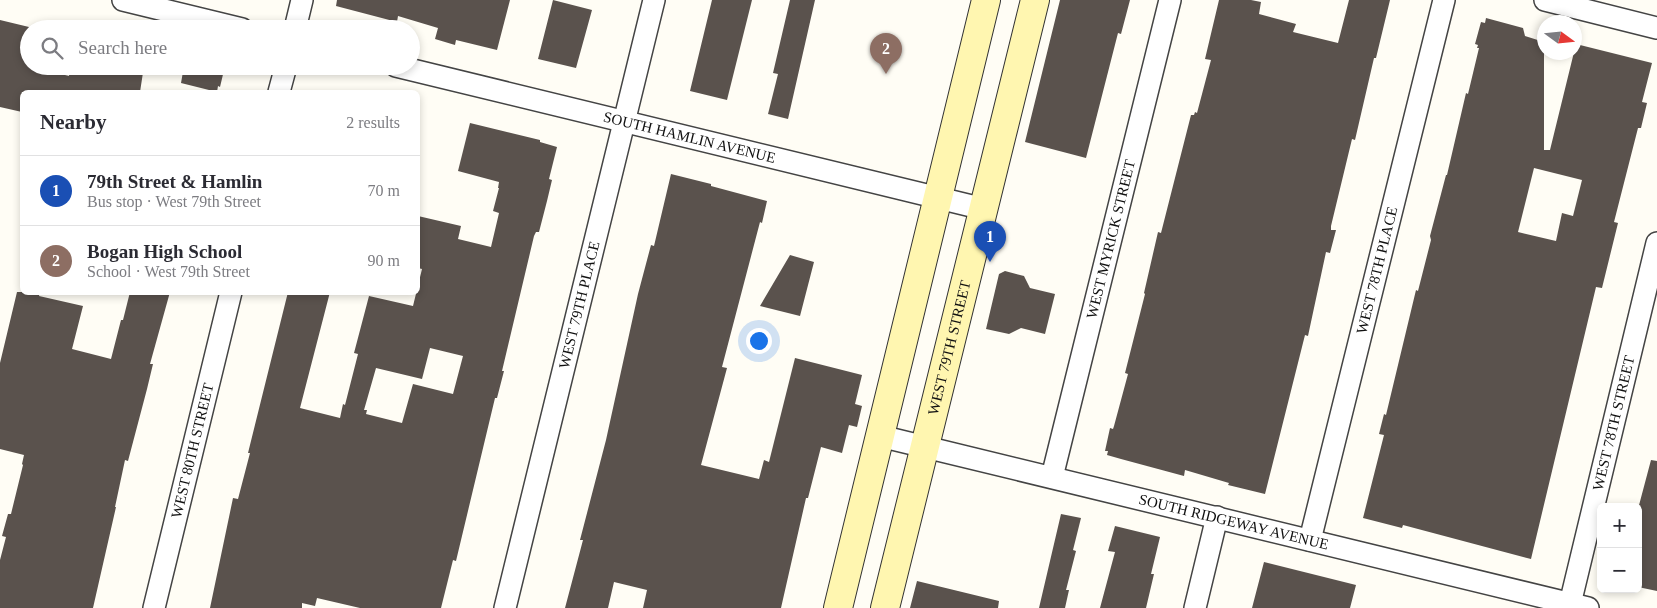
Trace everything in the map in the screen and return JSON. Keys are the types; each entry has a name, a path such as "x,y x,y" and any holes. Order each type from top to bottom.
{"main road":[{"path":"838,608 986,0"},
{"name":"WEST 79TH STREET","path":"885,608 1035,0"}],"street":[{"path":"123,0 205,20"},
{"path":"297,20 302,0"},
{"name":"WEST 79TH PLACE","path":"505,608 654,0"},
{"name":"WEST MYRICK STREET","path":"1052,477 1170,0"},
{"name":"WEST 78TH PLACE","path":"1310,540 1444,0"},
{"path":"1544,0 1657,28"},
{"name":"SOUTH HAMLIN AVENUE","path":"420,72 984,208"},
{"path":"280,90 284,75"},
{"name":"WEST 78TH STREET","path":"1579,606 1657,243"},
{"name":"WEST 80TH STREET","path":"154,608 229,295"},
{"name":"SOUTH RIDGEWAY AVENUE","path":"880,436 1310,540 1523,600 1579,606"},
{"path":"1195,608 1217,517"}],"building":[{"path":"337,0 510,0 497,50 456,40 455,45 435,39 438,28 420,23 420,20 411,20 398,16 397,20 389,20 336,6"},
{"path":"553,0 592,10 576,68 538,59"},
{"path":"712,0 752,0 727,100 690,91"},
{"path":"790,0 815,0 788,119 768,114 778,74 773,73"},
{"path":"1060,0 1130,0 1121,34 1118,33 1086,158 1025,142"},
{"path":"1219,0 1251,0 1261,2 1259,14 1296,24 1293,32 1338,43 1349,0 1390,0 1355,140 1352,139 1331,226 1331,230 1336,230 1330,253 1326,252 1308,336 1305,335 1265,494 1228,485 1229,483 1185,470 1184,476 1107,455 1108,451 1105,451 1110,428 1113,429 1128,374 1125,373 1158,232 1161,233 1191,115 1194,115 1195,112 1197,113 1211,60 1205,59"},
{"path":"1486,18 1523,28 1525,36 1537,40 1537,60 1544,60 1544,150 1550,150 1572,60 1582,60 1582,46 1652,63 1642,102 1647,103 1641,128 1638,128 1614,222 1618,223 1602,288 1596,287 1531,559 1403,525 1402,528 1363,518 1384,435 1379,434 1384,414 1386,415 1416,290 1418,291 1431,240 1430,236 1479,48 1475,44 1481,22 1485,23","holes":["1534,168 1582,180 1573,216 1562,213 1556,241 1518,232"]},
{"path":"0,20 20,25 20,75 143,75 140,90 20,90 20,112 0,107"},
{"path":"182,75 223,75 217,90 209,90 181,83"},
{"path":"470,123 540,140 540,142 557,147 549,179 552,180 547,201 539,232 536,232 534,236 502,371 504,371 497,398 495,398 456,561 453,560 441,608 360,608 317,598 315,606 302,603 302,608 210,608 233,498 238,499 287,295 329,295 300,408 340,418 358,354 354,353 369,296 413,306 416,295 420,295 422,269 420,268 420,216 461,226 458,239 491,247 499,213 493,211 499,182 458,171","holes":["430,348 463,356 453,394 413,384 402,423 366,414 367,410 364,410 376,368 422,379"]},
{"path":"671,174 767,201 722,367 727,368 701,465 759,479 764,460 769,462 795,358 862,375 855,404 862,406 857,427 849,425 842,453 821,447 808,498 806,498 781,608 643,608 647,590 614,582 608,608 565,608 583,540 580,540 606,440 638,294 651,245 654,246"},
{"path":"790,255 814,262 800,316 760,306"},
{"path":"1005,271 1024,276 1030,288 1055,294 1045,334 1021,328 1009,334 986,329 999,274"},
{"path":"17,292 20,292 20,295 39,295 83,306 72,349 111,359 129,295 169,295 150,364 153,364 128,461 125,460 93,608 0,608 0,560 6,537 2,536 8,514 11,514 24,455 0,449 0,363"},
{"path":"1651,460 1657,461 1657,591 1642,588 1642,503 1640,503"},
{"path":"1061,514 1081,518 1073,550 1076,551 1066,590 1069,590 1065,608 1039,608"},
{"path":"1115,526 1160,537 1151,574 1154,574 1146,608 1100,608 1115,552 1108,551"},
{"path":"1264,562 1356,585 1350,608 1252,608"},
{"path":"917,581 999,601 998,608 910,608"}],"place":[{"name":"Bogan High School","path":"886,74"},
{"name":"79th Street & Hamlin","path":"990,262"}]}
